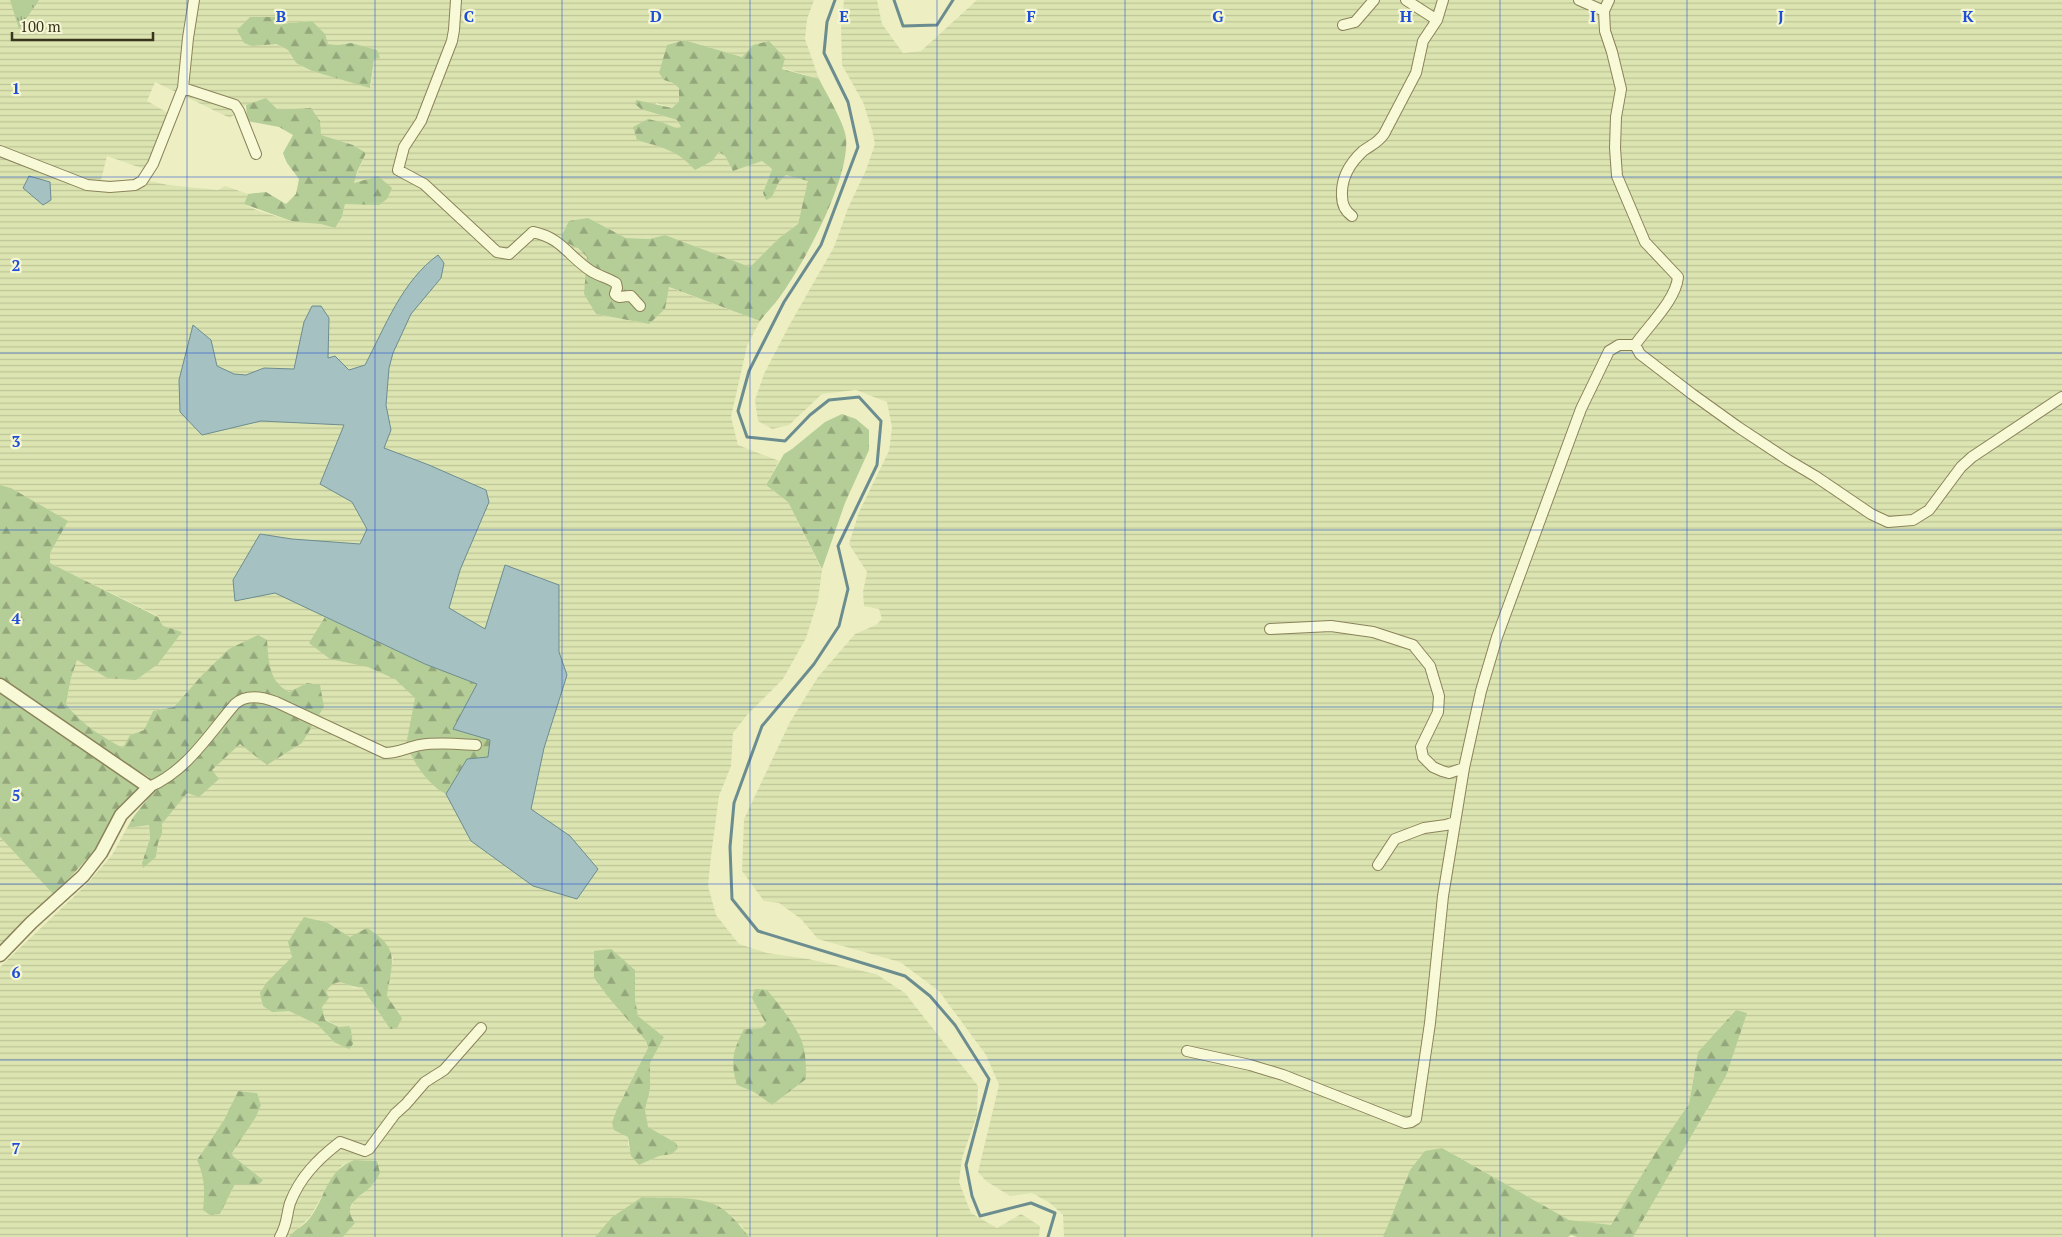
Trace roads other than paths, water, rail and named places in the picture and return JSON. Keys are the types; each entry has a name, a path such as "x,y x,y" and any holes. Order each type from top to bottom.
{"street":[{"path":"0,151 87,185 110,187 135,184 142,181 152,164 183,88 194,0"},
{"path":"456,0 452,41 421,121 404,147 398,170 424,184 497,252 509,254 533,232 546,235 556,241 591,271 616,284 616,296 631,296 640,306"},
{"path":"1343,25 1355,22 1374,0"},
{"path":"1406,0 1437,20"},
{"path":"1352,216 1346,211 1342,201 1344,177 1355,160 1364,151 1378,143 1384,134 1416,73 1423,41 1437,20 1443,0"},
{"path":"1579,0 1604,11"},
{"path":"1609,0 1604,11 1604,31 1612,52 1620,89 1616,117 1615,148 1617,176 1645,242 1678,277 1678,285 1672,296 1635,345"},
{"path":"183,88 235,106 239,111 256,154"},
{"path":"1188,1051 1250,1065 1275,1073 1405,1123 1416,1119 1430,1023 1443,896 1464,768 1487,670 1581,409 1609,350 1619,345 1635,345"},
{"path":"1635,345 1640,354 1730,421 1870,514 1888,522 1913,520 1928,510 1956,473 1972,457 2062,397"},
{"path":"1270,629 1332,626 1373,632 1413,645 1430,666 1439,696 1438,712 1421,747 1423,758 1433,767 1449,773 1464,768"},
{"path":"0,685 149,787"},
{"path":"0,955 88,870 101,854 121,815 149,787 168,778 183,765 235,704 244,698 264,698 276,702 385,753 419,745 442,743 476,745"},
{"path":"1378,865 1395,839 1424,828 1455,822"},
{"path":"280,1237 286,1228 289,1205 299,1184 311,1167 340,1142 365,1150 369,1148 395,1114 425,1082 444,1070 481,1028"}],"water":[{"path":"29,176 50,182 51,200 43,205 23,188"},
{"path":"438,255 444,263 441,278 411,314 393,353 389,368 386,405 391,430 384,448 486,490 489,502 460,570 449,608 485,629 505,565 559,585 559,652 567,675 544,748 531,809 570,836 598,869 577,899 533,886 471,841 446,794 467,759 488,757 490,740 453,729 477,684 425,664 275,593 235,601 233,580 260,534 292,539 360,544 367,529 352,502 320,484 344,425 261,421 202,435 180,412 179,380 193,325 211,340 217,366 234,374 246,375 264,368 294,369 304,322 312,306 321,306 329,318 328,358 335,356 349,370 365,365 387,320 404,291 425,266"}],"waterway":[{"path":"835,0 827,22 824,53 848,102 858,147 821,245 784,302 749,371 738,411 747,437 785,441 810,415 829,400 859,397 881,421 877,465 838,546 848,589 839,626 814,664 762,726 734,803 730,847 732,899 758,931 905,976 930,996 955,1025 989,1079 966,1165 972,1196 980,1216 1031,1203 1055,1213 1048,1237"},
{"path":"894,0 903,26 937,25 953,0"}]}
